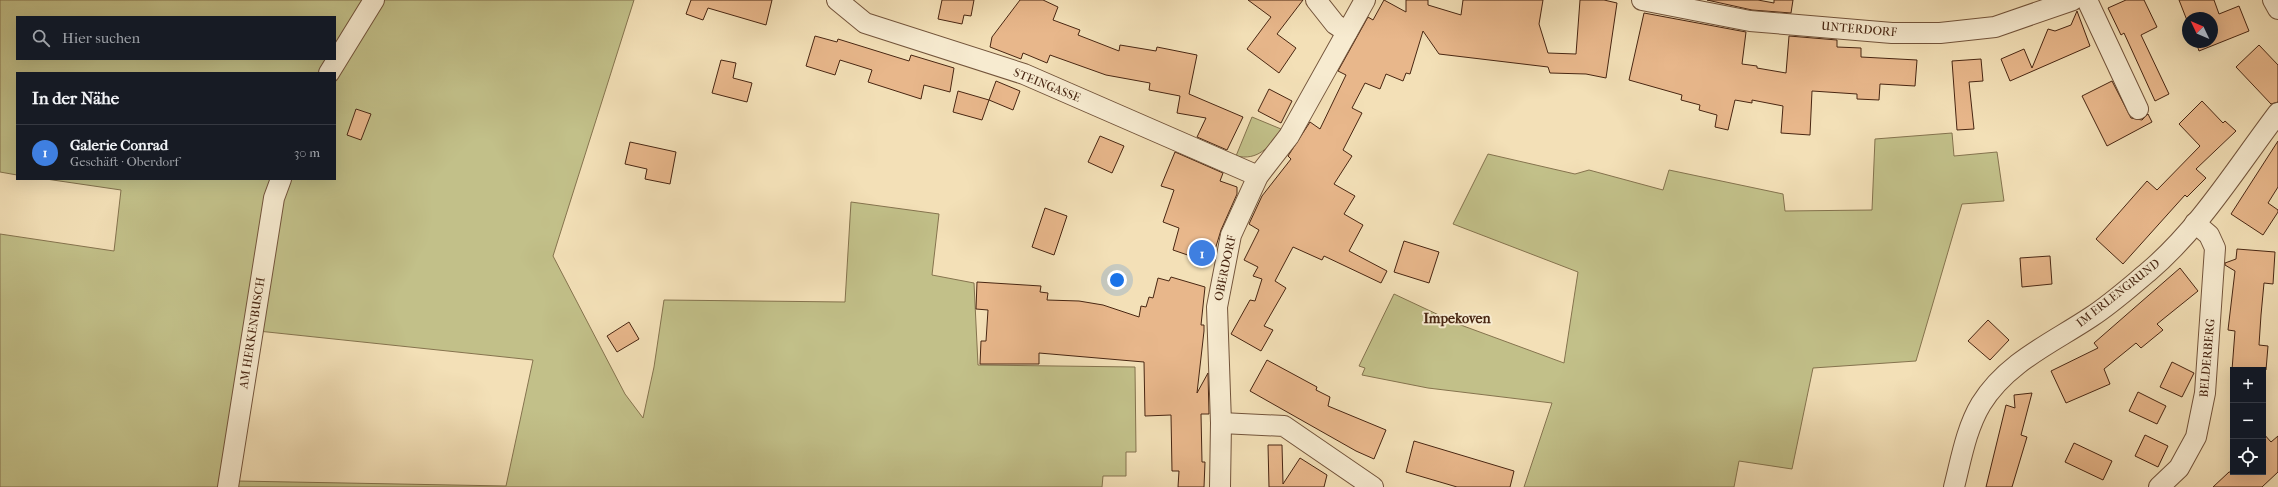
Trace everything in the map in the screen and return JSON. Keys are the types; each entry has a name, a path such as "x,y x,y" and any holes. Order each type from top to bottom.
{"street":[{"path":"330,72 374,0"},
{"name":"STEINGASSE","path":"837,0 865,23 1024,74 1258,176"},
{"path":"1316,0 1335,24 1347,32"},
{"name":"OBERDORF","path":"1220,487 1221,424 1217,307 1231,235 1258,176 1289,136 1364,0"},
{"name":"UNTERDORF","path":"1642,0 1750,21 1892,33 1940,33 1995,28 2028,8 2074,0"},
{"path":"2087,0 2138,109"},
{"path":"2273,0 2278,9"},
{"name":"IM ERLENGRUND","path":"1954,487 1971,426 1981,404 1995,385 2023,360 2093,316 2149,272 2195,223 2278,113"},
{"name":"AM HERKENBUSCH","path":"228,487 274,198 281,180"},
{"name":"BELDERBERG","path":"2159,487 2179,468 2196,437 2205,393 2215,248 2209,235 2195,223"},
{"path":"1221,424 1284,426 1373,487"}],"shaded area":[{"path":"0,0 634,0 553,256 625,394 643,418 654,367 664,300 845,302 851,202 939,214 932,275 974,283 978,365 1135,367 1136,452 1126,452 1126,476 1103,476 1102,487 0,487 0,234 114,251 121,190 53,180 336,180 336,72 16,72 16,175 0,172","holes":["258,331 533,360 506,486 237,481"]},
{"path":"1252,117 1281,129 1268,147 1263,151 1251,156 1236,156"},
{"path":"1952,133 1954,156 1997,152 2004,201 1962,204 1916,361 1813,368 1792,469 1739,461 1734,487 1524,487 1552,403 1428,388 1362,375 1365,368 1359,366 1394,294 1458,324 1564,363 1578,272 1453,224 1488,154 1575,174 1589,170 1663,190 1669,170 1783,194 1785,211 1872,210 1875,139"}],"building":[{"path":"691,0 772,0 766,25 708,8 703,20 686,14"},
{"path":"942,0 974,0 971,16 964,15 962,24 938,19"},
{"path":"1020,0 1043,0 1058,7 1053,20 1080,30 1078,35 1119,51 1120,45 1156,51 1157,47 1197,55 1189,94 1243,117 1227,150 1197,137 1206,118 1177,113 1180,96 1149,90 1150,83 1106,75 1050,55 1047,63 1023,53 1021,59 990,47 992,37"},
{"path":"1248,0 1303,0 1277,34 1296,48 1279,73 1247,49 1271,17"},
{"path":"1384,0 1406,12 1406,0 1428,0 1428,5 1461,15 1463,0 1543,0 1539,24 1548,53 1576,54 1580,0 1604,0 1617,3 1606,78 1586,74 1550,73 1548,67 1439,54 1423,31 1410,74 1406,73 1403,81 1386,74 1380,89 1365,83 1352,108 1362,113 1343,150 1352,156 1334,184 1355,196 1344,214 1363,225 1349,251 1387,271 1381,283 1324,256 1322,260 1293,247 1275,281 1286,288 1264,326 1273,330 1261,351 1231,334 1250,300 1255,301 1262,279 1253,276 1258,267 1244,260 1259,230 1249,224 1262,196 1291,159 1288,156 1310,122 1320,129 1346,75 1338,71 1368,17 1373,20"},
{"path":"1707,0 1758,0 1774,3 1774,0 1793,0 1791,13 1752,10"},
{"path":"2126,0 2144,0 2157,27 2141,35 2169,94 2155,101 2124,33 2121,35 2108,8"},
{"path":"2179,0 2214,0 2219,14 2239,6 2249,31 2218,43 2218,12 2184,12"},
{"path":"2077,11 2090,46 2010,81 2001,59 2024,49 2032,68 2048,29 2055,31 2071,25"},
{"path":"1644,13 1746,32 1742,64 1786,73 1789,36 1837,40 1837,47 1861,48 1861,57 1917,60 1915,86 1880,84 1879,100 1857,99 1857,94 1812,91 1810,135 1781,133 1783,106 1752,100 1752,103 1735,100 1728,130 1715,127 1717,115 1699,110 1700,105 1681,100 1682,95 1629,80"},
{"path":"815,36 837,42 838,39 909,61 911,55 954,68 950,92 924,85 921,99 868,82 872,70 840,60 835,75 806,66"},
{"path":"2259,45 2278,65 2278,102 2271,104 2236,67"},
{"path":"2198,48 2206,48 2199,51"},
{"path":"1981,59 1983,81 1969,82 1974,129 1957,130 1952,61"},
{"path":"721,60 736,63 733,78 752,83 747,102 712,93"},
{"path":"996,81 1020,91 1013,110 989,100"},
{"path":"2112,81 2131,118 2142,120 2148,114 2152,122 2107,146 2082,96"},
{"path":"1269,89 1292,101 1281,123 1258,111"},
{"path":"958,91 989,100 982,120 953,112"},
{"path":"2202,101 2223,123 2225,121 2236,131 2196,169 2206,178 2187,197 2185,195 2123,264 2096,239 2147,181 2157,190 2200,146 2179,124"},
{"path":"356,109 371,114 361,140 347,135"},
{"path":"1100,136 1124,146 1112,173 1088,162"},
{"path":"2278,141 2278,187 2268,203 2278,210 2278,212 2263,235 2231,214"},
{"path":"630,142 676,152 670,184 645,179 647,169 625,164"},
{"path":"1175,152 1223,173 1220,181 1237,187 1237,194 1221,230 1211,263 1173,250 1179,228 1163,222 1174,190 1161,186"},
{"path":"1045,208 1067,216 1054,255 1032,247"},
{"path":"1404,241 1439,252 1429,283 1394,272"},
{"path":"2237,249 2275,252 2273,284 2264,283 2261,315 2259,345 2268,346 2266,370 2266,367 2232,367 2235,331 2228,330 2235,271 2225,265 2225,263 2236,259"},
{"path":"2050,256 2052,284 2022,287 2020,258"},
{"path":"2180,268 2198,291 2157,324 2163,330 2141,348 2136,343 2104,369 2110,384 2066,403 2051,371 2098,348 2094,343"},
{"path":"1171,277 1205,287 1201,325 1204,325 1204,331 1197,393 1208,373 1209,414 1201,414 1202,462 1205,462 1204,487 1178,487 1179,471 1172,471 1171,415 1145,416 1144,362 1039,353 1039,364 980,364 981,341 986,341 988,310 976,309 977,282 1041,286 1040,292 1048,293 1047,300 1079,301 1103,305 1139,317 1141,306 1146,307 1149,297 1153,298 1158,278 1169,281"},
{"path":"1988,320 2009,340 1990,360 1968,341"},
{"path":"629,322 639,339 617,352 607,336"},
{"path":"1267,360 1317,387 1316,390 1330,397 1328,406 1386,430 1374,459 1356,451 1250,391"},
{"path":"2172,362 2194,373 2182,397 2160,387"},
{"path":"2138,392 2166,406 2157,424 2129,411"},
{"path":"2032,393 2021,435 2027,437 2012,487 1986,487 2006,405 2015,408 2014,395"},
{"path":"2145,435 2168,446 2158,467 2135,456"},
{"path":"2266,436 2271,442 2278,436 2278,472 2262,487 2213,487 2229,472 2230,475 2266,475"},
{"path":"1414,441 1514,471 1510,487 1457,487 1406,472"},
{"path":"2074,443 2112,461 2103,480 2065,462"},
{"path":"1268,445 1282,445 1283,484 1300,458 1327,475 1324,487 1269,487"}],"place":[{"name":"Galerie Conrad","path":"1202,253"}],"district":[{"name":"Impekoven","path":"1457,318"}]}
